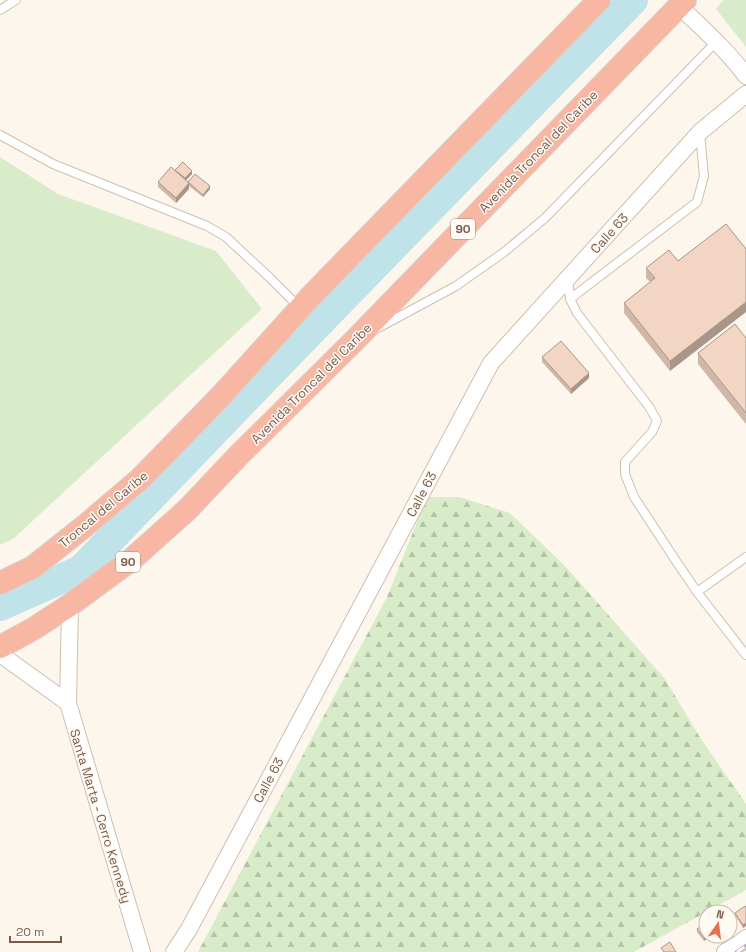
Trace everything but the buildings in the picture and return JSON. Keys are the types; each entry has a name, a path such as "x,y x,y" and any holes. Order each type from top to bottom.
{"highway":[{"path":"300,308 599,0"},
{"name":"Avenida Troncal del Caribe","path":"70,605 131,560 187,510 238,456 356,339 682,3"},
{"name":"Troncal del Caribe","path":"0,583 33,567 86,525 141,478 196,423 300,308"},
{"name":"90","path":"0,648 70,605"}],"street":[{"path":"682,3 746,76"},
{"name":"Calle 63","path":"174,952 189,929 491,363 700,132 746,94"},
{"name":"Santa Marta - Cerro Kennedy","path":"70,605 68,703 142,952"},
{"path":"0,654 68,703"},
{"path":"725,952 746,938"}],"lane":[{"path":"0,10 16,0"},
{"path":"356,339 456,286 503,253 545,218 716,42"},
{"path":"570,299 697,202 704,176 700,132"},
{"path":"0,135 53,164 207,226 226,237 300,308"},
{"path":"568,279 570,299 577,313 650,408 657,421 652,432 625,462 625,474 634,498 697,592 746,655"},
{"path":"697,592 746,557"}],"green space":[{"path":"723,0 746,0 746,47 716,9"},
{"path":"0,157 58,194 216,251 262,309 13,539 0,545"},
{"path":"427,497 459,497 510,513 565,566 665,679 701,739 746,804 746,890 721,904 698,904 698,917 634,952 198,952 387,597"}],"waterway":[{"path":"0,606 81,570 633,0"}],"railway":[{"path":"737,952 746,946"}]}
